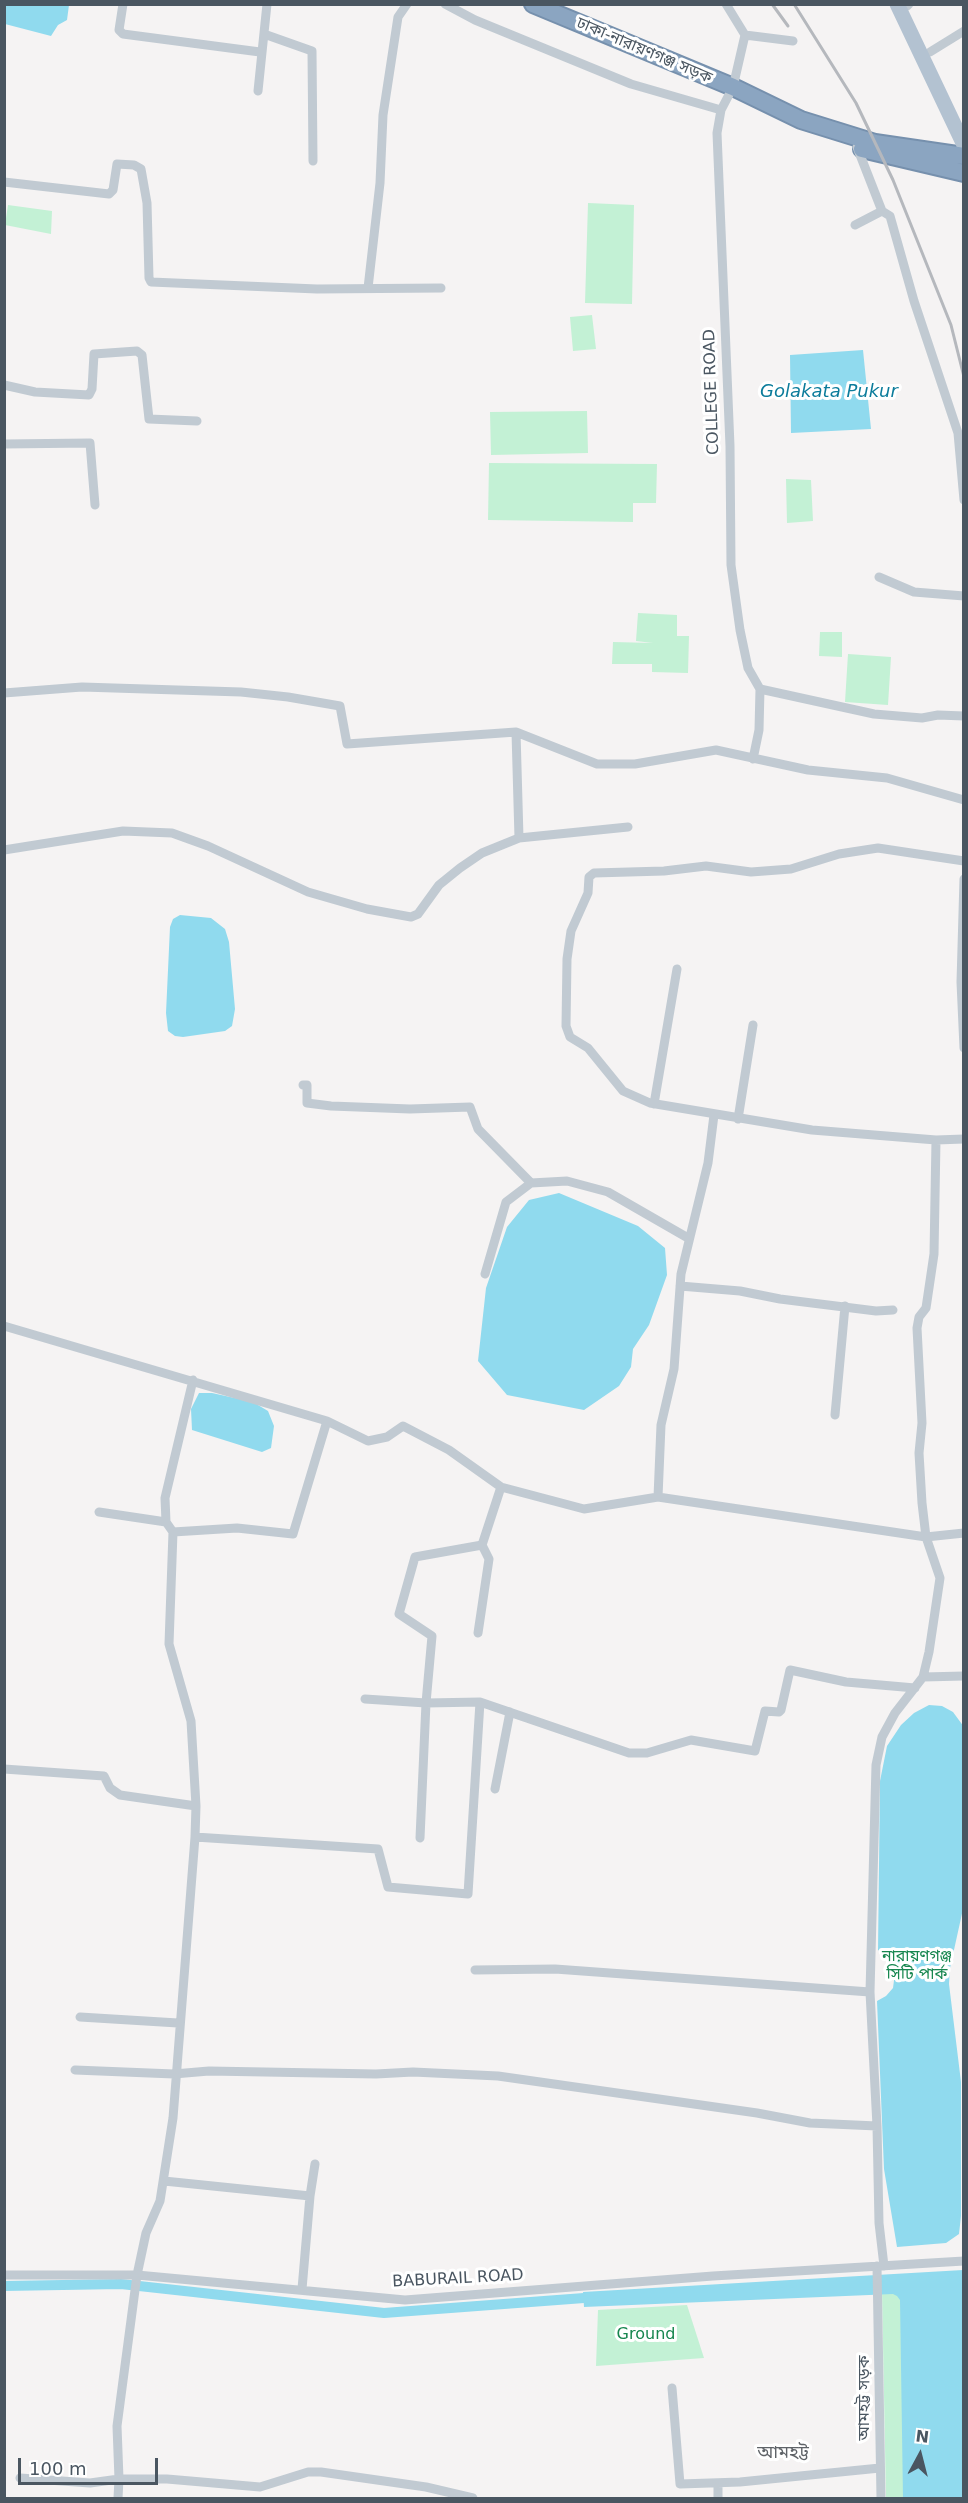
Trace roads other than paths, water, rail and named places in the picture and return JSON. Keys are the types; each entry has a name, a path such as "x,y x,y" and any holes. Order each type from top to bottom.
{"highway":[{"name":"ঢাকা-নারায়ণগঞ্জ সড়ক","path":"533,4 801,120 875,143 963,156"},
{"name":"ঢাকা-নারায়ণগঞ্জ সড়ক","path":"728,88 796,128 880,155 963,173"}],"main road":[{"path":"905,5 963,123"},
{"path":"905,5 963,145"}],"street":[{"path":"123,4 119,30 123,34 260,52"},
{"path":"258,91 260,52 267,4"},
{"path":"368,288 380,183 383,115 398,17 407,4"},
{"path":"445,4 475,20 631,84 720,110"},
{"path":"726,4 745,35 793,40"},
{"path":"930,52 963,31"},
{"path":"264,34 312,51 313,161"},
{"name":"COLLEGE ROAD","path":"745,35 720,110 717,133 729,436 731,566 748,668 760,689"},
{"path":"857,147 882,211 890,216 914,302 958,433 963,500"},
{"path":"4,182 109,194 113,190 117,165 134,165 141,169 147,203 148,278 151,282 441,288"},
{"path":"855,225 882,211"},
{"path":"4,385 35,392 89,395 94,354 137,351 142,355 148,419 197,421"},
{"path":"4,444 90,443 95,505"},
{"path":"879,577 914,592 963,596"},
{"path":"4,693 82,687 241,692 288,697 340,706 347,744 516,732 597,764 634,764 716,750 808,770 887,778 963,800"},
{"path":"753,759 759,730 760,689 874,714 922,718 938,715 963,716"},
{"path":"516,732 519,838"},
{"path":"4,850 123,831 172,833 208,846 308,892 367,909 411,917 418,914 439,885 482,853 519,838 628,826"},
{"path":"963,861 878,848 839,855 791,869 751,872 706,866 664,871 594,873 589,877 588,893 571,931 567,959 566,1026 570,1037 588,1048 623,1091 654,1104 812,1131 936,1140 963,1139"},
{"path":"963,879 961,982 963,1048"},
{"path":"654,1104 677,969"},
{"path":"738,1119 753,1025"},
{"path":"303,1085 307,1085 307,1103 410,1109 470,1107 478,1129 531,1183"},
{"path":"658,1497 661,1425 674,1369 680,1286 688,1238 708,1163 714,1115"},
{"path":"936,1140 934,1254 926,1308 919,1317 917,1328 922,1423 919,1453 926,1537 940,1578 923,1677 963,1676"},
{"path":"485,1274 506,1202 531,1183 567,1181 608,1192 688,1238"},
{"path":"680,1286 740,1291 780,1299 876,1311 893,1310"},
{"path":"835,1414 845,1306"},
{"path":"4,1326 327,1421 368,1441 387,1437 403,1426 449,1450 501,1487 584,1509 658,1497 926,1537 963,1533"},
{"path":"118,2499 117,2427 137,2275 146,2233 160,2201 173,2118 178,2023 195,1838 196,1806 191,1721 169,1644 173,1532 166,1522 165,1498 193,1380"},
{"path":"173,1532 237,1528 293,1534 327,1421"},
{"path":"478,1633 489,1559 482,1545 501,1487"},
{"path":"99,1512 166,1522"},
{"path":"420,1838 426,1703 432,1636 399,1614 415,1557 482,1545"},
{"path":"365,1699 426,1703 480,1702 629,1753 647,1753 691,1740 755,1751 765,1711 781,1710 790,1670 846,1682 915,1688"},
{"name":"আমহট্ট সড়ক","path":"881,2499 877,2297 880,2268 878,2126 870,1992 876,1765 882,1737 895,1713 923,1677"},
{"path":"195,1838 378,1849 388,1887 468,1894 480,1702"},
{"path":"495,1789 510,1712"},
{"path":"4,1769 104,1776 110,1788 120,1795 196,1806"},
{"path":"475,1970 555,1969 870,1992"},
{"path":"80,2017 178,2023"},
{"path":"75,2070 174,2074 209,2071 376,2074 413,2072 498,2076 810,2123 878,2126"},
{"path":"302,2289 309,2196 315,2164"},
{"path":"164,2181 309,2196"},
{"name":"BABURAIL ROAD","path":"4,2275 137,2275 405,2300 713,2276 880,2268 963,2261"},
{"path":"672,2388 680,2484 718,2483 880,2468"},
{"path":"20,2478 90,2483 119,2479 167,2479 260,2487 308,2472 321,2472 426,2487 473,2499"},
{"path":"718,2483 718,2499"}],"water":[{"path":"4,5 69,5 67,20 58,25 51,36 5,24"},
{"name":"Golakata Pukur","path":"863,350 871,429 791,433 790,355"},
{"path":"180,915 211,918 225,929 229,942 235,1009 232,1026 225,1031 183,1037 175,1036 168,1031 166,1013 170,927 173,919"},
{"path":"559,1193 638,1226 665,1248 667,1275 649,1325 633,1349 631,1367 619,1386 584,1410 507,1395 478,1361 486,1288 507,1227 529,1200"},
{"path":"199,1393 212,1393 253,1402 268,1411 274,1426 271,1448 262,1452 192,1430 191,1409"},
{"name":"নারায়ণগঞ্জ সিটি পার্ক","path":"929,1705 942,1706 953,1712 964,1727 963,1909 950,1968 949,1984 961,2082 961,2216 959,2234 946,2243 897,2247 884,2169 877,2001 893,1988 895,1973 891,1958 878,1950 880,1781 887,1746 901,1725 914,1713"},
{"path":"963,2270 963,2498 903,2498 900,2300 897,2296 893,2294 584,2307 583,2292"}],"waterway":[{"path":"4,2286 121,2284 384,2313 584,2298"}],"railway":[{"path":"772,4 788,26"},
{"path":"794,4 856,103 893,180 951,325 964,377"}],"district":[{"name":"আমহট্ট","path":"783,2453"}],"park label":[{"name":"Ground","path":"646,2335"}]}
